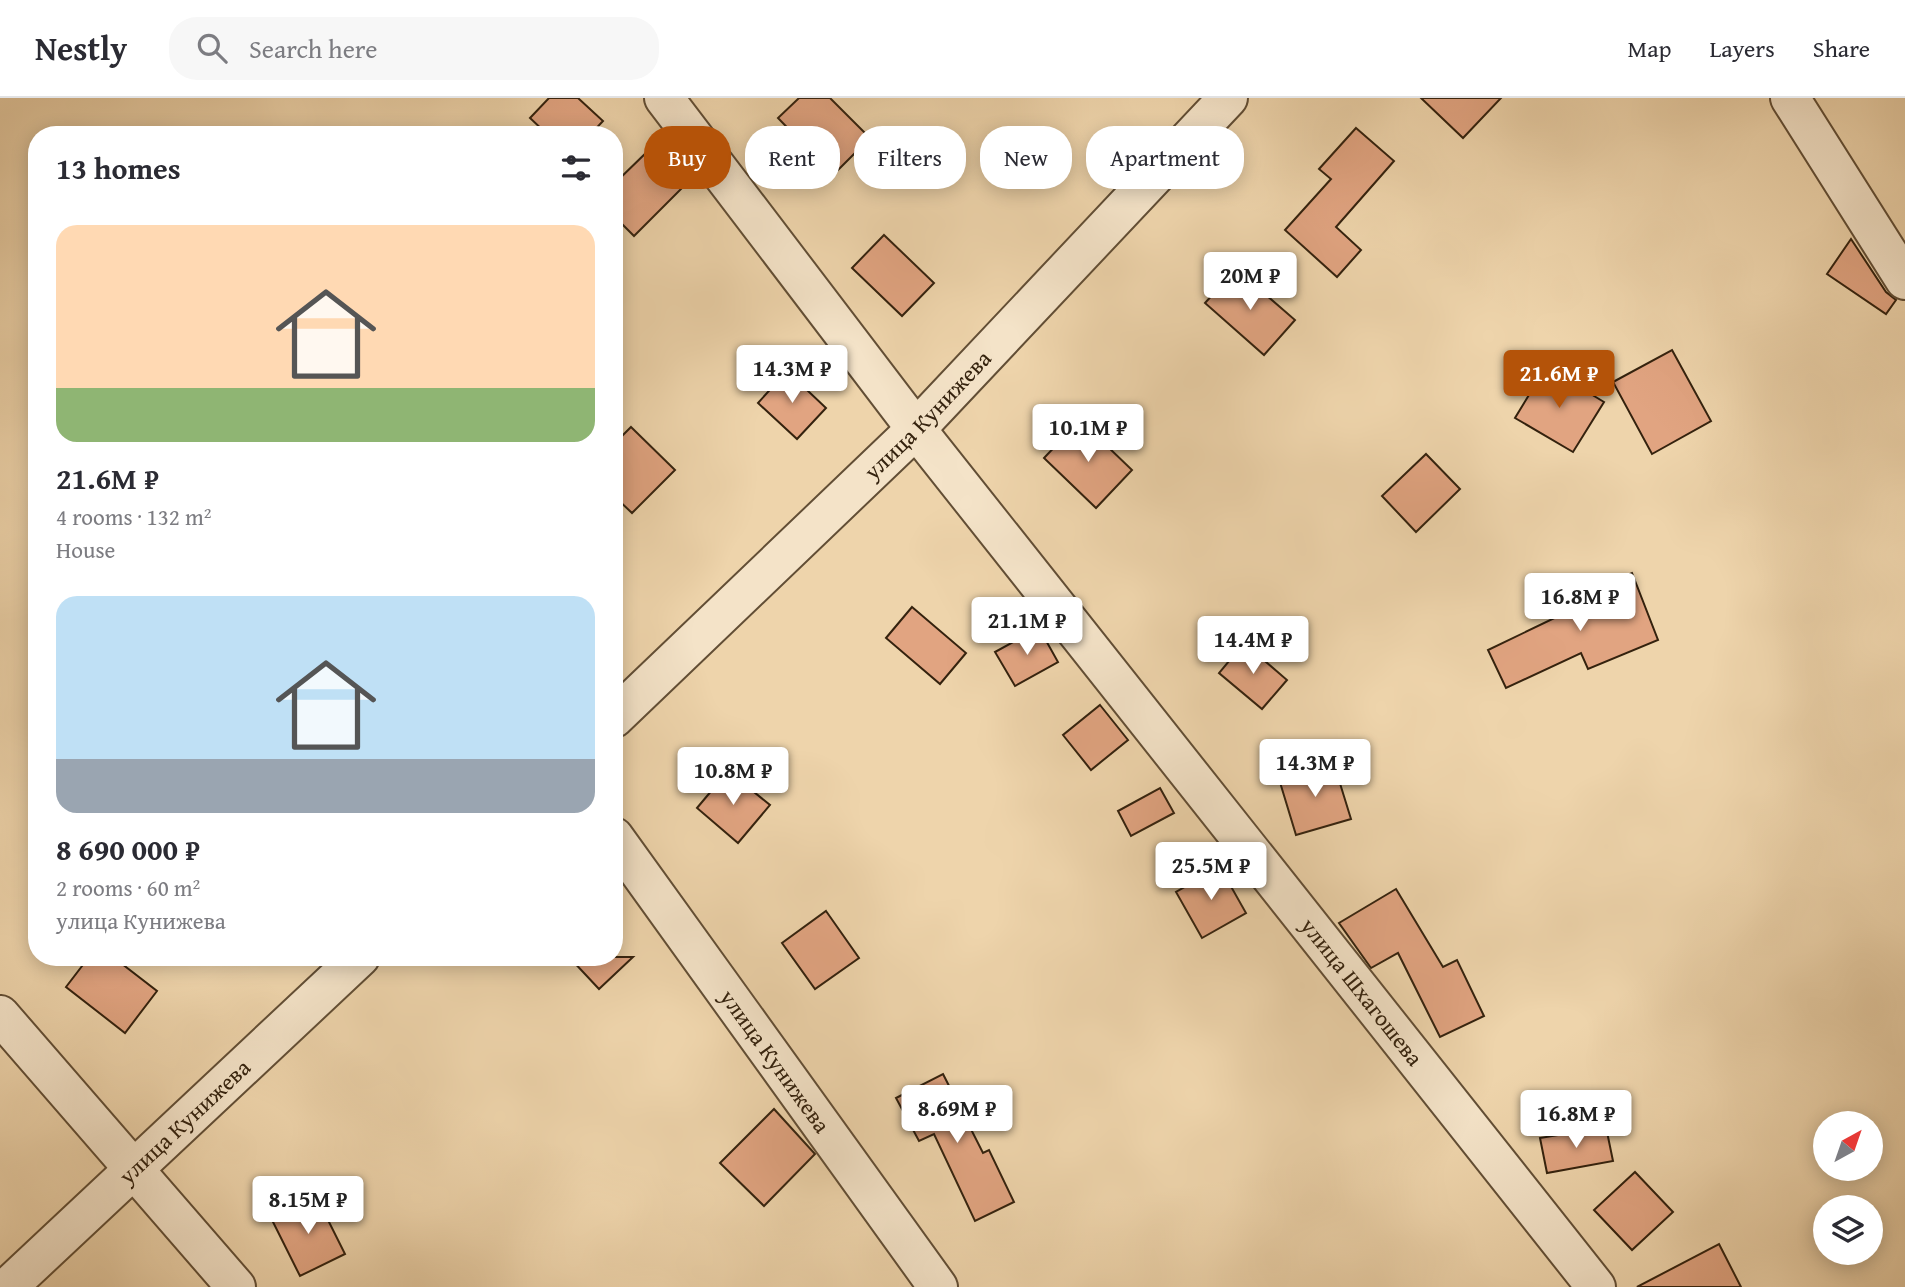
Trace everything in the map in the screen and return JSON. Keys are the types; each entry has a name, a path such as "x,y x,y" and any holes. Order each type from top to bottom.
{"street":[{"name":"улица Шхагошева","path":"664,98 915,429 1596,1287"},
{"name":"улица Кунижева","path":"623,709 915,429 1228,98"},
{"path":"1790,98 1905,280"},
{"name":"улица Кунижева","path":"623,850 938,1287"},
{"name":"улица Кунижева","path":"8,1287 350,966"},
{"path":"0,1015 236,1287"}],"building":[{"path":"549,98 578,98 603,121 598,126 538,126 530,118"},
{"path":"799,98 830,98 858,126 854,126 854,154 840,168 840,126 786,126 778,118"},
{"path":"1421,98 1501,98 1463,138"},
{"path":"1356,128 1394,161 1336,227 1361,250 1337,277 1285,230 1331,179 1319,169"},
{"path":"644,155 644,189 681,189 634,236 623,225 623,175"},
{"path":"884,235 934,283 902,316 852,268"},
{"path":"1851,239 1886,292 1896,300 1886,314 1827,274"},
{"path":"1236,269 1295,320 1264,355 1205,303"},
{"path":"1672,350 1711,421 1652,454 1613,382"},
{"path":"1546,367 1604,402 1573,452 1515,418"},
{"path":"787,371 826,408 797,439 758,403"},
{"path":"1080,420 1132,470 1096,508 1044,458"},
{"path":"631,427 675,470 632,513 623,504 623,435"},
{"path":"1426,454 1460,489 1416,532 1382,496"},
{"path":"1632,573 1658,640 1588,669 1581,653 1506,688 1488,650 1565,613 1561,602"},
{"path":"912,607 966,653 940,684 886,638"},
{"path":"1039,628 1058,662 1015,686 995,652"},
{"path":"1244,643 1287,680 1262,709 1219,673"},
{"path":"1100,705 1128,740 1091,770 1063,735"},
{"path":"1334,764 1351,819 1296,835 1279,779"},
{"path":"728,771 770,805 738,843 697,808"},
{"path":"1160,788 1174,813 1131,836 1118,811"},
{"path":"1220,867 1246,913 1202,938 1176,892"},
{"path":"1396,889 1443,967 1457,960 1484,1016 1440,1037 1398,953 1371,968 1339,923"},
{"path":"826,911 859,958 815,989 782,943"},
{"path":"623,957 633,957 599,989 577,966 623,966"},
{"path":"82,966 125,966 157,991 125,1033 66,987"},
{"path":"943,1074 983,1153 989,1150 1014,1202 975,1221 934,1134 919,1141 896,1098"},
{"path":"774,1109 815,1154 764,1206 720,1163"},
{"path":"1606,1127 1613,1161 1547,1173 1540,1138"},
{"path":"1635,1172 1673,1212 1632,1250 1594,1210"},
{"path":"316,1196 345,1254 300,1276 271,1218"},
{"path":"1719,1244 1741,1287 1637,1287"}]}
